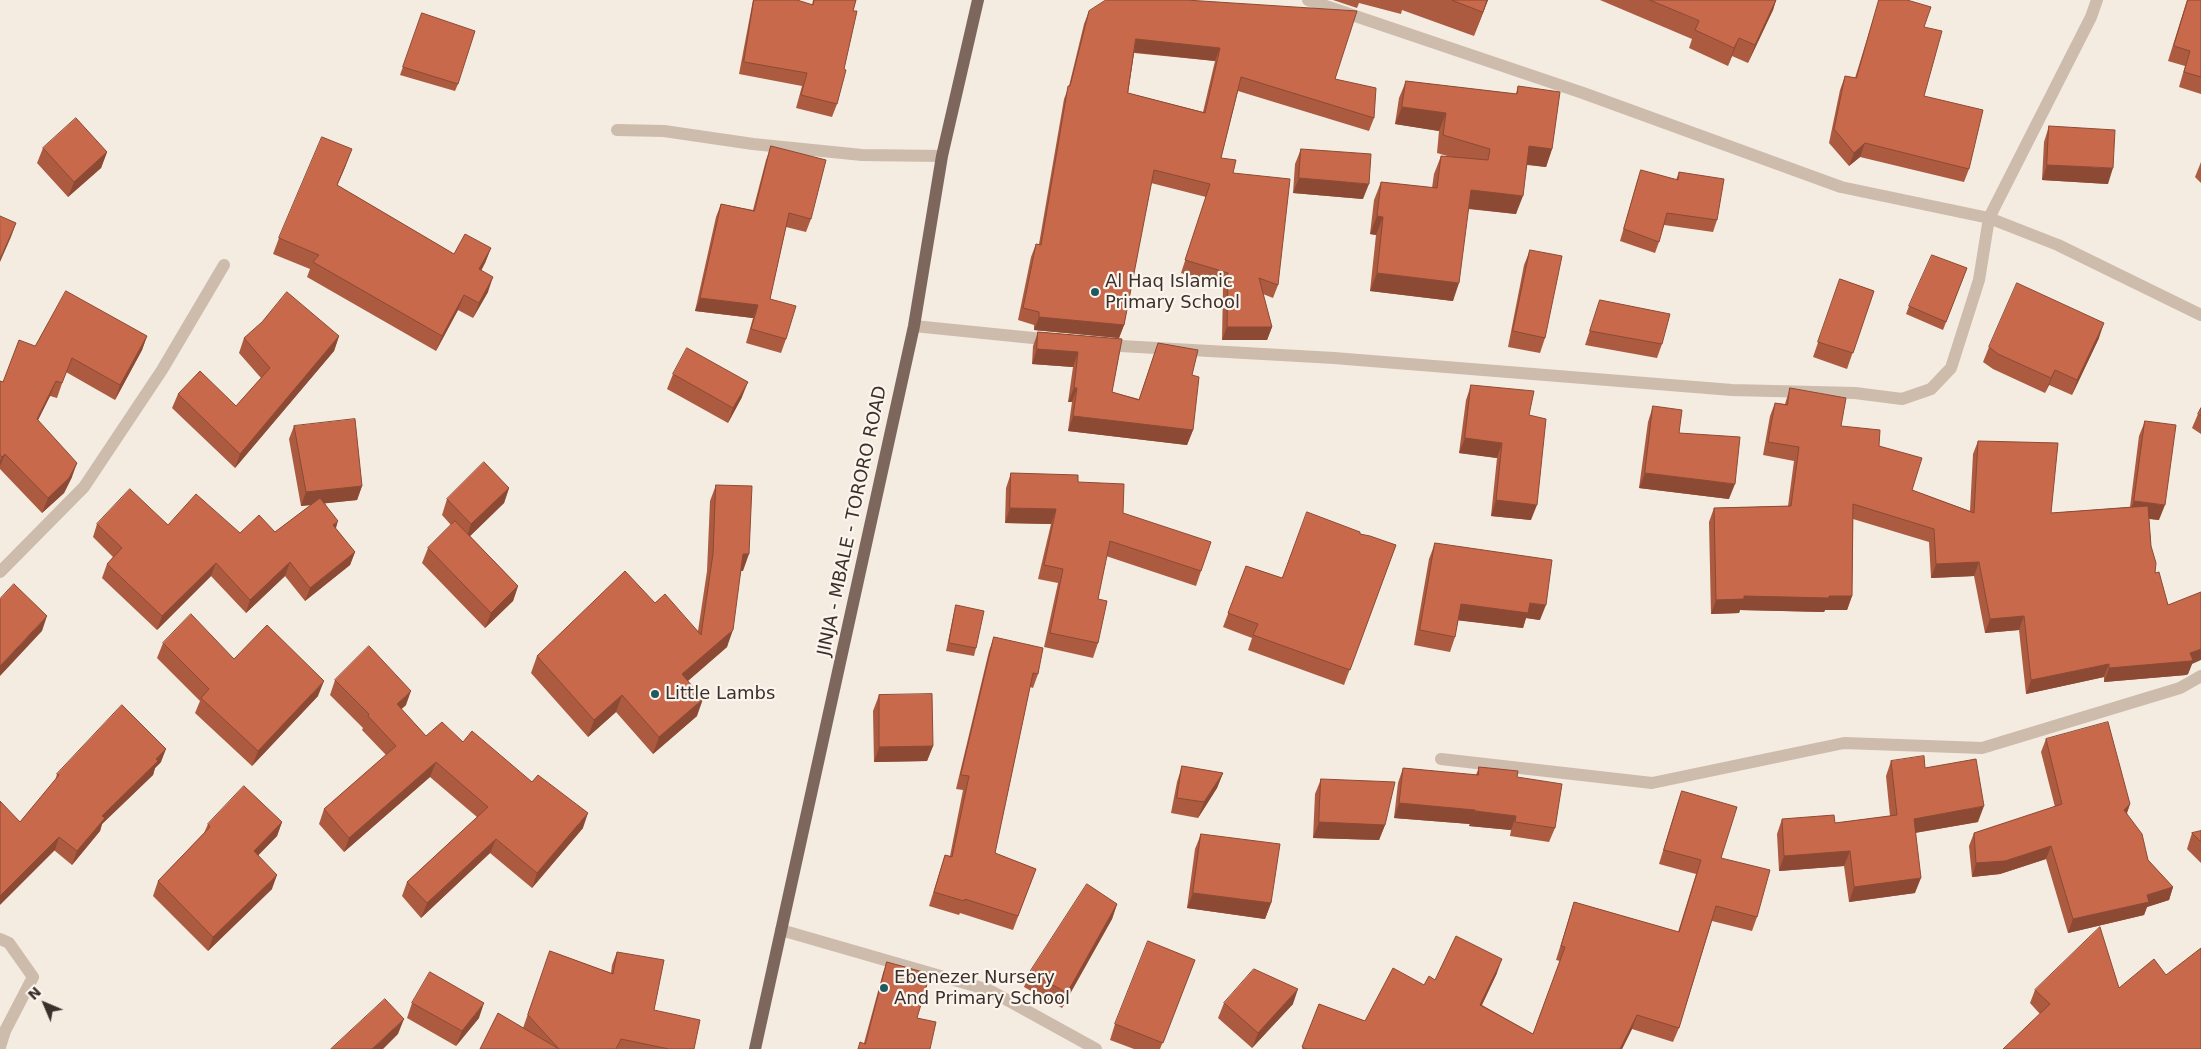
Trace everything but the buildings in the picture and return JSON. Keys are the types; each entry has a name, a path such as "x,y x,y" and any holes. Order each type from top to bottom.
{"main road":[{"name":"JINJA - MBALE - TORORO ROAD","path":"755,1049 914,326 942,156 978,0"}],"street":[{"path":"1308,0 1583,92 1841,187 1988,218 2058,245 2201,315"},
{"path":"1092,344 1334,358 1732,390 1855,393 1902,399 1931,389 1951,368 1979,280 1988,218 2091,17 2097,0"},
{"path":"617,130 664,132 753,144 862,155 942,156"},
{"path":"0,572 84,487 162,370 224,265"},
{"path":"914,326 1062,341"},
{"path":"1441,759 1652,784 1844,743 1982,748 2180,688 2201,676"},
{"path":"781,930 990,990 1096,1049"},
{"path":"0,939 9,944 33,977 5,1031 0,1048"}],"place":[{"name":"Al Haq Islamic Primary School","path":"1095,292"},
{"name":"Little Lambs","path":"655,694"},
{"name":"Ebenezer Nursery And Primary School","path":"884,988"}]}
